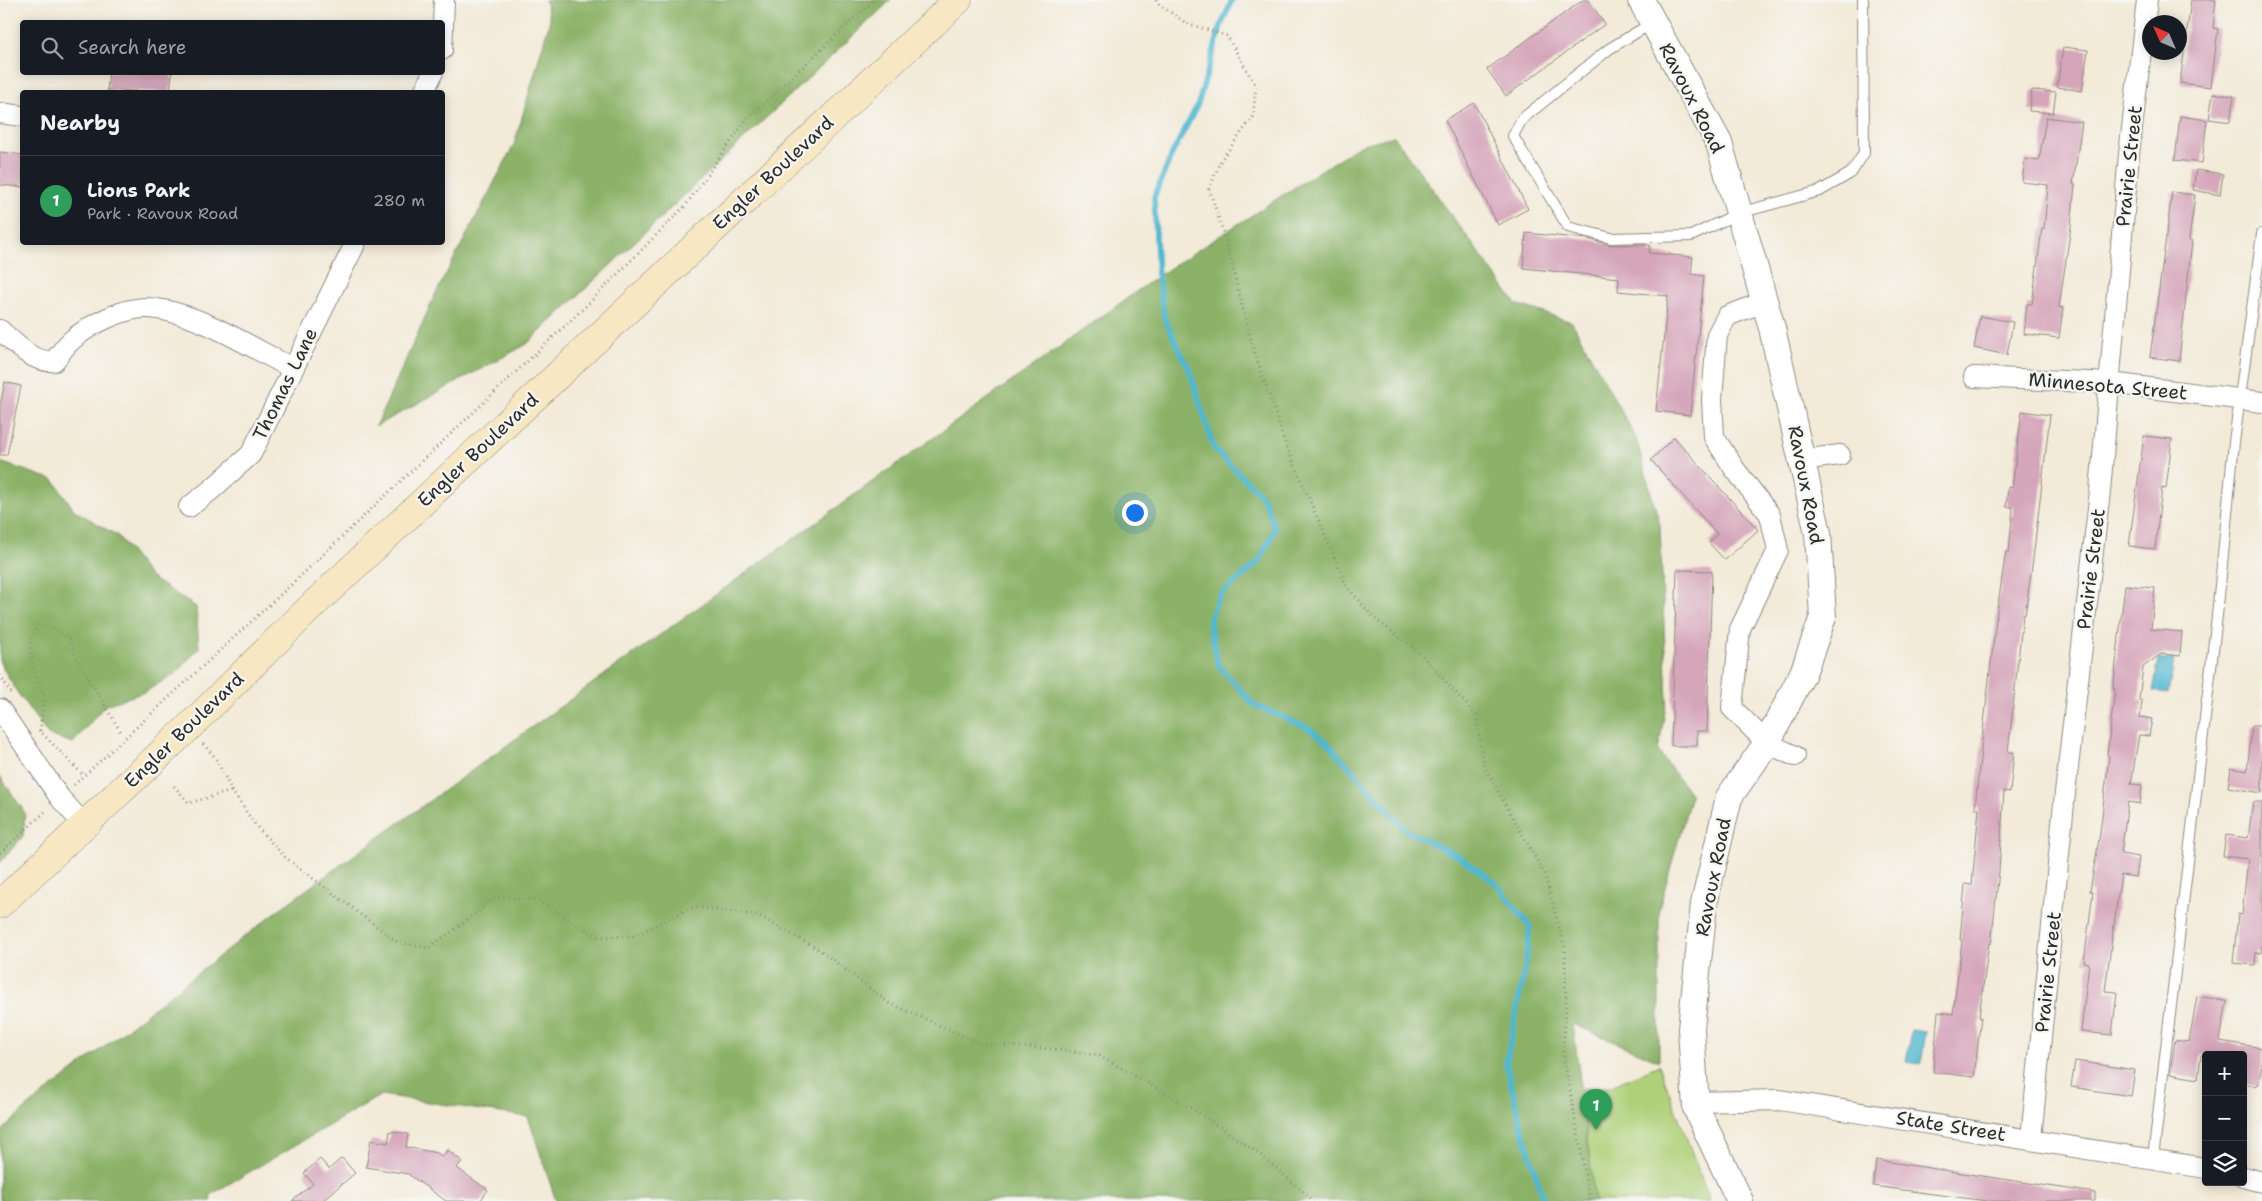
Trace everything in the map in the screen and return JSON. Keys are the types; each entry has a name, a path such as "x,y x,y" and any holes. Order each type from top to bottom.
{"main road":[{"name":"Engler Boulevard","path":"0,904 189,727 314,604 958,0"}],"street":[{"path":"443,20 444,0"},
{"name":"Prairie Street","path":"2031,1139 2065,793 2100,491 2129,154 2147,0"},
{"name":"Ravoux Road","path":"1647,11 1719,143 1764,302 1818,533 1823,617 1803,673 1767,743 1729,797 1704,904 1691,1028 1695,1102 1696,1108 1740,1201"},
{"path":"425,90 432,75"},
{"path":"0,113 20,116"},
{"name":"Thomas Lane","path":"189,507 251,454 354,245"},
{"path":"1764,302 1727,316 1717,336 1712,399 1714,437 1734,468 1770,515 1778,550 1740,630 1732,708 1767,743 1795,756"},
{"path":"0,330 26,352 43,362 54,361 71,341 96,324 119,314 147,308 176,313 211,327 292,368"},
{"name":"Minnesota Street","path":"1974,377 2110,383 2262,402"},
{"path":"1802,460 1840,455"},
{"path":"7,703 60,798 84,825"},
{"name":"State Street","path":"1695,1102 1780,1100 2202,1167"},
{"path":"2247,1178 2262,1182"}],"lane":[{"path":"1647,11 1609,49 1522,119 1513,136 1568,227 1611,238 1690,236 1739,213 1820,191 1851,173 1864,153 1863,0"},
{"path":"2153,1158 2189,864 2240,399 2262,234"}],"path":[{"path":"0,853 292,584 590,302 686,205 746,120 874,0"},
{"path":"1156,0 1157,4 1186,23 1227,36 1256,86 1253,117 1220,160 1209,189 1225,237 1250,338 1284,440 1346,587 1375,619 1419,652 1476,715 1484,766 1545,875 1565,949 1566,1009 1563,1052 1590,1201"},
{"path":"40,731 44,696 33,670 30,640 39,625 57,630 70,640 76,657 122,734"},
{"path":"0,675 7,703"},
{"path":"34,725 84,776"},
{"path":"189,727 215,757 232,791 256,826 286,858 397,942 428,948 453,932 496,897 537,900 599,937 634,936 693,907 757,915 820,950 889,1003 982,1044 1052,1049 1098,1056 1192,1109 1231,1134 1261,1155 1314,1201"},
{"path":"174,786 189,803 232,791"}],"green space":[{"path":"545,0 891,0 527,344 376,426 435,295 514,145 550,20"},
{"path":"1394,136 1516,304 1572,322 1636,438 1660,525 1667,700 1658,751 1691,795 1659,909 1659,1061 1573,1024 1595,1201 556,1201 528,1117 381,1095 210,1195 211,1201 0,1201 0,1133 26,1108 281,908 1158,276 1360,145"},
{"path":"0,462 54,480 74,510 118,536 150,577 196,607 199,648 176,673 145,692 105,705 73,743 48,735 17,692 0,663"},
{"path":"0,776 25,813 23,836 0,863"},
{"path":"1659,1065 1710,1201 1346,1201 1584,1097 1583,1088 1609,1087"}],"water":[{"path":"2159,659 2174,661 2168,694 2153,691"},
{"path":"1911,1030 1926,1032 1921,1064 1906,1062"}],"building":[{"path":"1583,0 1588,0 1605,24 1506,96 1487,69"},
{"path":"2191,0 2216,0 2213,28 2218,29 2211,87 2180,83 2183,60 2187,60 2187,30"},
{"path":"2063,47 2088,50 2082,91 2057,87"},
{"path":"109,75 172,75 170,90 107,90"},
{"path":"2032,90 2056,92 2053,113 2029,111"},
{"path":"2213,93 2234,96 2230,122 2209,119"},
{"path":"1474,103 1528,209 1498,225 1445,120"},
{"path":"2180,116 2207,120 2202,163 2175,160"},
{"path":"2046,117 2082,122 2073,184 2075,185 2071,226 2059,307 2063,308 2059,338 2024,334 2027,304 2032,304 2042,229 2044,229 2048,185 2022,182 2025,159 2039,161"},
{"path":"0,152 20,155 20,187 0,185"},
{"path":"2196,170 2223,174 2220,195 2193,190"},
{"path":"2172,192 2195,195 2189,240 2192,241 2179,361 2150,357"},
{"path":"1526,233 1588,239 1611,245 1650,245 1649,253 1693,257 1691,274 1704,276 1690,415 1656,411 1668,296 1618,291 1619,278 1523,268"},
{"path":"1980,316 2013,322 2007,355 1974,348"},
{"path":"5,382 21,386 7,455 0,455 0,406"},
{"path":"2022,411 2050,415 2033,559 2025,615 2023,615 2008,752 2014,752 2010,792 2004,791 1999,871 1991,944 1989,943 1979,1017 1981,1017 1974,1077 1933,1072 1938,1012 1953,1014 1962,941 1960,940 1965,884 1972,885 1979,808 1975,808 1981,749 1997,611 2006,551 2009,552 2013,507 2006,507 2008,487 2012,488"},
{"path":"2144,436 2172,439 2166,489 2162,488 2155,549 2129,546"},
{"path":"1674,437 1758,530 1725,560 1709,543 1717,534 1651,460"},
{"path":"1677,570 1712,571 1707,731 1697,731 1697,746 1671,746"},
{"path":"2125,585 2155,588 2151,629 2182,632 2180,656 2161,654 2143,667 2139,700 2142,701 2140,717 2152,719 2149,736 2139,735 2131,784 2142,785 2140,804 2128,802 2121,854 2139,857 2136,877 2121,875 2105,991 2117,992 2112,1035 2081,1032 2089,963 2084,962 2093,892 2090,891 2100,833 2109,756 2107,755 2115,689 2113,689"},
{"path":"2252,726 2262,726 2262,793 2228,787 2231,768 2247,771"},
{"path":"2253,802 2262,802 2262,939 2261,953 2256,952 2255,965 2233,963 2238,914 2242,915 2248,859 2223,856 2226,835 2248,838"},
{"path":"2197,996 2227,1001 2220,1041 2262,1048 2262,1066 2258,1086 2247,1085 2247,1051 2202,1051 2198,1079 2170,1074 2175,1040 2189,1042"},
{"path":"2075,1061 2135,1070 2131,1096 2071,1087"},
{"path":"390,1131 408,1134 406,1147 437,1153 443,1157 447,1150 462,1161 457,1168 488,1190 480,1201 446,1201 408,1174 366,1167 371,1140 388,1143"},
{"path":"342,1158 355,1173 322,1201 292,1201 313,1184 304,1173 320,1159 329,1169"},
{"path":"1876,1160 2095,1193 2095,1201 1987,1201 1873,1186"}],"waterway":[{"path":"1232,0 1221,26 1198,104 1173,152 1154,197 1158,276 1165,320 1190,371 1214,449 1263,497 1275,529 1258,563 1219,596 1209,621 1218,665 1254,705 1308,728 1325,740 1407,831 1458,856 1496,883 1530,927 1525,967 1506,1064 1521,1125 1544,1201"}],"place":[{"name":"Lions Park","path":"1596,1130"}]}
